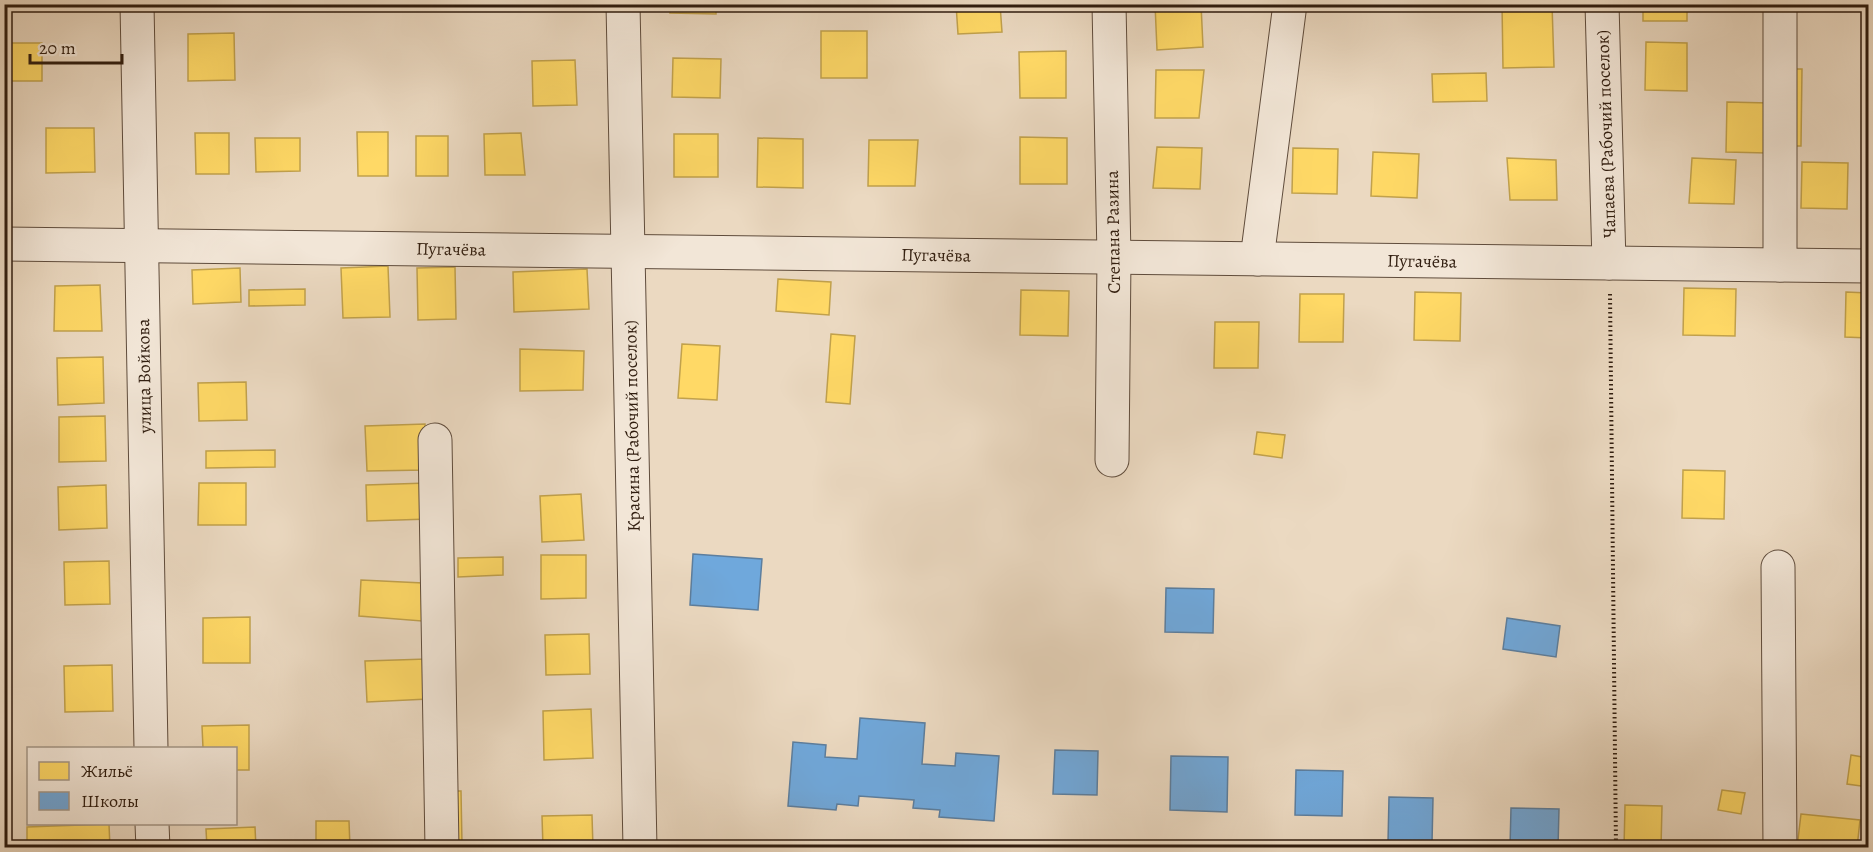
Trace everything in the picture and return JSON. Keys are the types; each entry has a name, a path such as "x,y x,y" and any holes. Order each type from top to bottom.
{"street":[{"name":"улица Войкова","path":"137,4 151,747"},
{"name":"Красина (Рабочий поселок)","path":"623,4 640,848"},
{"name":"Степана Разина","path":"1108,4 1114,257 1112,460"},
{"path":"1257,259 1290,4"},
{"name":"Чапаева (Рабочий поселок)","path":"1602,4 1609,263"},
{"path":"1780,4 1780,265"},
{"name":"Пугачёва","path":"4,244 1869,266"},
{"path":"435,440 442,848"},
{"path":"1778,567 1780,848"},
{"path":"152,825 153,848"}],"path":[{"path":"1609,263 1616,848"}],"building: Жильё":[{"path":"671,4 716,4 716,14 670,13"},
{"path":"956,4 1000,4 1002,32 958,34"},
{"path":"1155,4 1201,4 1203,47 1157,50"},
{"path":"1502,4 1552,4 1554,67 1503,68"},
{"path":"1643,4 1687,4 1687,21 1643,21"},
{"path":"821,31 867,31 867,78 821,78"},
{"path":"234,33 235,80 188,81 188,34"},
{"path":"1646,42 1687,43 1687,91 1645,90"},
{"path":"4,43 42,43 42,81 4,81"},
{"path":"1066,51 1066,98 1020,98 1019,52"},
{"path":"673,58 721,59 720,98 672,97"},
{"path":"575,60 577,105 533,106 532,61"},
{"path":"1790,69 1802,69 1801,146 1789,146"},
{"path":"1156,70 1204,70 1199,118 1155,118"},
{"path":"1486,73 1487,101 1433,102 1432,74"},
{"path":"1727,102 1769,103 1767,153 1726,152"},
{"path":"46,128 94,128 95,172 46,173"},
{"path":"357,132 388,132 388,176 358,176"},
{"path":"195,133 229,133 229,174 196,174"},
{"path":"521,133 525,175 485,175 484,134"},
{"path":"674,134 718,134 718,177 674,177"},
{"path":"416,136 448,136 448,176 416,176"},
{"path":"1020,137 1067,138 1067,184 1020,184"},
{"path":"255,138 300,138 300,171 256,172"},
{"path":"758,138 803,139 803,188 757,187"},
{"path":"869,140 918,140 915,186 868,186"},
{"path":"1157,147 1202,148 1200,189 1153,188"},
{"path":"1293,148 1338,149 1337,194 1292,193"},
{"path":"1373,152 1419,154 1417,198 1371,196"},
{"path":"1507,158 1556,160 1557,200 1510,200"},
{"path":"1692,158 1736,160 1734,204 1689,203"},
{"path":"1802,162 1848,163 1847,209 1801,208"},
{"path":"388,266 390,317 343,318 341,268"},
{"path":"455,267 456,319 418,320 417,268"},
{"path":"240,268 241,302 193,304 192,270"},
{"path":"587,269 589,309 514,312 513,272"},
{"path":"778,279 831,282 829,315 776,311"},
{"path":"100,285 102,331 54,331 55,286"},
{"path":"1684,288 1736,289 1735,336 1683,335"},
{"path":"305,289 305,305 249,306 249,290"},
{"path":"1021,290 1069,291 1068,336 1020,335"},
{"path":"1415,292 1461,293 1460,341 1414,340"},
{"path":"1846,292 1868,293 1868,338 1845,337"},
{"path":"1300,294 1344,294 1343,342 1299,342"},
{"path":"1215,322 1259,322 1258,368 1214,368"},
{"path":"831,334 855,336 850,404 826,402"},
{"path":"682,344 720,346 717,400 678,398"},
{"path":"520,349 584,351 583,390 520,391"},
{"path":"103,357 104,403 58,405 57,358"},
{"path":"246,382 247,420 199,421 198,383"},
{"path":"105,416 106,461 59,462 59,417"},
{"path":"425,424 426,470 367,471 365,426"},
{"path":"1257,432 1285,435 1282,458 1254,454"},
{"path":"275,450 275,467 206,468 206,451"},
{"path":"1683,470 1725,471 1724,519 1682,518"},
{"path":"199,483 246,483 246,525 198,525"},
{"path":"427,483 429,519 367,521 366,485"},
{"path":"106,485 107,528 59,530 58,487"},
{"path":"581,494 584,540 542,542 540,496"},
{"path":"541,555 586,555 586,598 541,599"},
{"path":"503,557 503,575 458,577 458,558"},
{"path":"109,561 110,604 65,605 64,562"},
{"path":"361,580 423,583 422,621 359,616"},
{"path":"4,589 9,589 10,611 4,612"},
{"path":"250,617 250,663 203,663 203,618"},
{"path":"589,634 590,674 546,675 545,635"},
{"path":"427,659 428,699 367,702 365,661"},
{"path":"112,665 113,711 65,712 64,666"},
{"path":"591,709 593,758 544,760 543,711"},
{"path":"249,725 249,770 237,770 237,747 203,747 202,726"},
{"path":"1851,755 1868,758 1868,787 1847,784"},
{"path":"1722,790 1745,793 1741,814 1718,810"},
{"path":"451,791 461,791 462,844 452,844"},
{"path":"1625,805 1662,806 1661,848 1624,848"},
{"path":"1801,814 1860,820 1857,848 1797,848"},
{"path":"592,815 593,848 543,848 542,816"},
{"path":"316,821 349,821 350,848 316,848"},
{"path":"109,825 110,848 27,848 27,827"},
{"path":"255,827 256,848 207,848 206,829"}],"building: Школы":[{"path":"693,554 762,559 758,610 690,605"},
{"path":"1166,588 1214,589 1213,633 1165,632"},
{"path":"1507,618 1560,626 1556,657 1503,649"},
{"path":"860,718 925,723 922,764 955,766 956,753 999,756 994,821 939,817 940,810 913,808 914,800 859,796 858,806 837,804 836,810 788,806 793,742 826,745 825,757 857,759"},
{"path":"1055,750 1098,751 1097,795 1053,794"},
{"path":"1171,756 1228,757 1227,812 1170,810"},
{"path":"1296,770 1343,771 1342,816 1295,815"},
{"path":"1389,797 1433,798 1432,844 1388,843"},
{"path":"1511,808 1559,809 1558,848 1510,848"}]}
